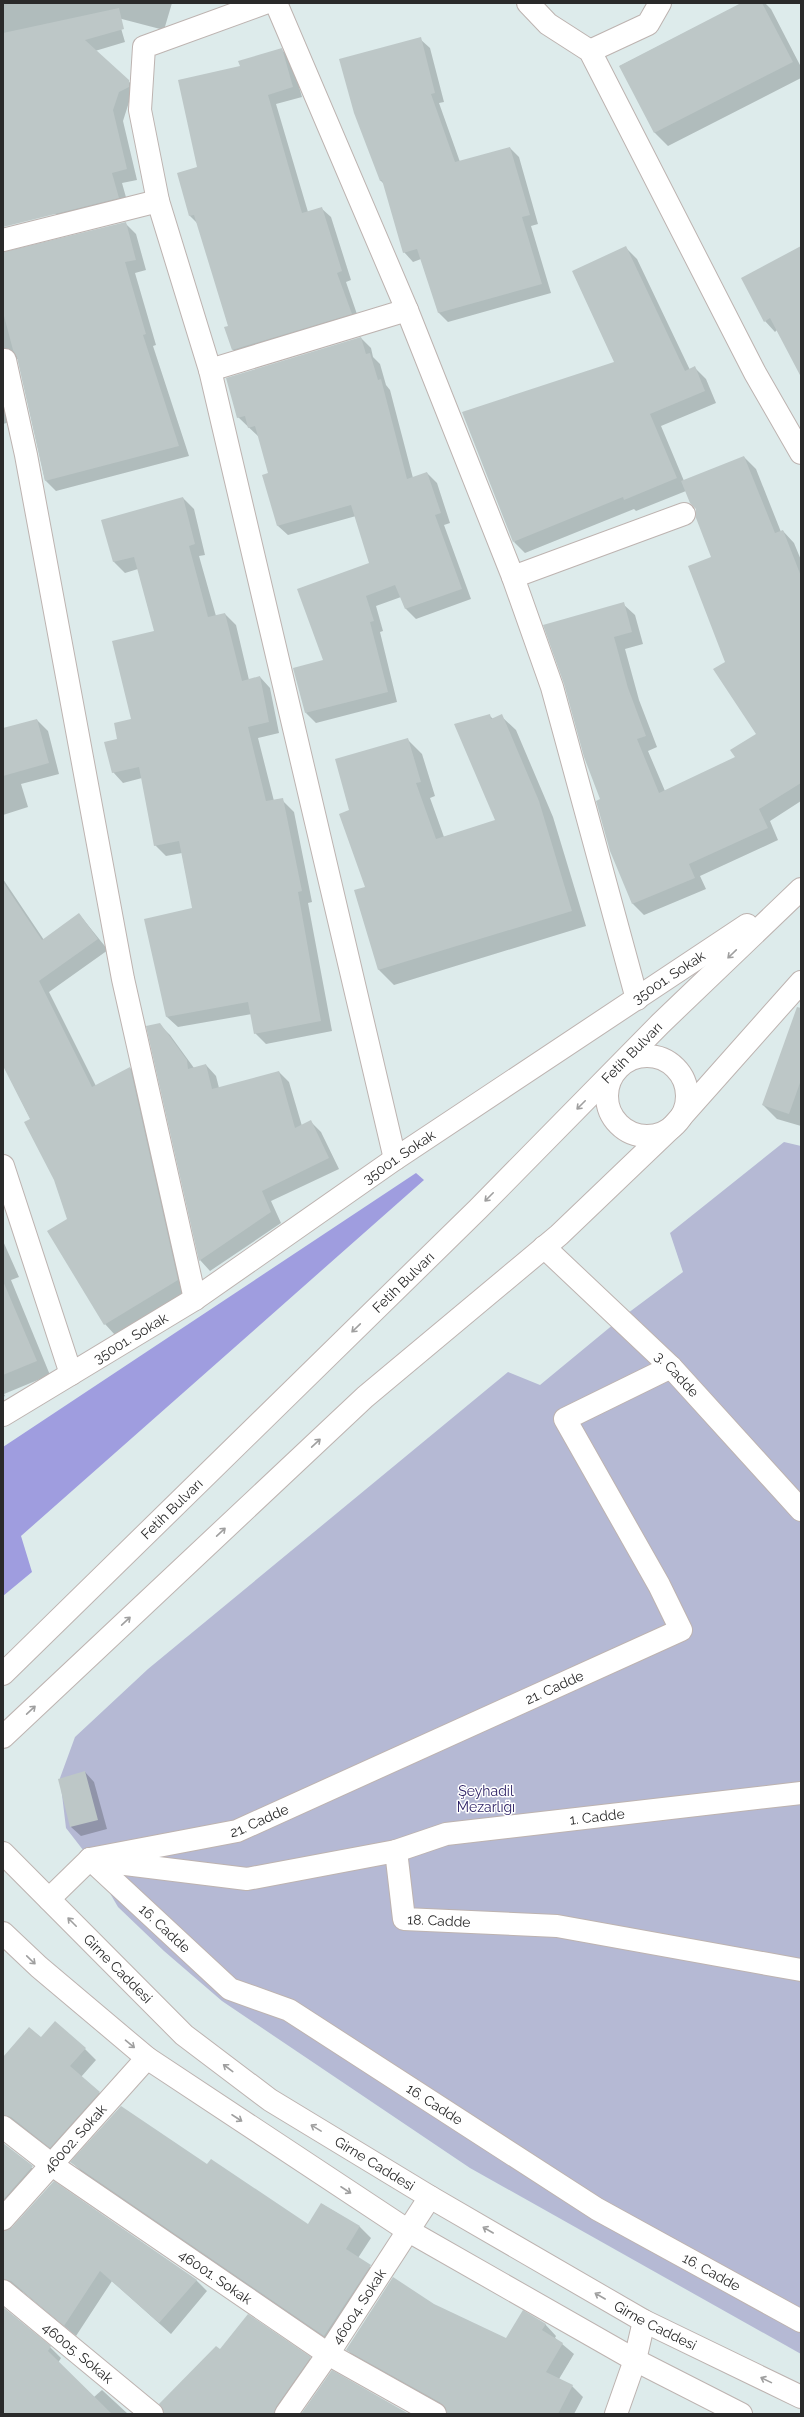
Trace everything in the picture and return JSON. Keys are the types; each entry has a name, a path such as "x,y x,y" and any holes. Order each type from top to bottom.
{"street":[{"path":"265,3 144,47 140,110 158,201 210,370 395,1159"},
{"path":"276,3 407,310 513,577 552,687 636,999"},
{"path":"528,3 548,24 590,51 755,373 801,453"},
{"path":"590,51 648,24 660,3"},
{"path":"3,240 158,201"},
{"path":"210,370 407,310"},
{"path":"3,360 5,360 26,455 123,979 195,1299"},
{"path":"513,577 684,514"},
{"name":"35001. Sokak","path":"3,1415 195,1299 395,1159 797,892"},
{"name":"Fetih Bulvarı","path":"3,1674 478,1209 660,1024 797,892"},
{"path":"3,1737 365,1397 544,1248 673,1126 801,982"},
{"path":"655,1057 673,1065 682,1076 687,1089 687,1103 682,1115 673,1126 663,1133 650,1136 638,1135 625,1130 616,1122 610,1111 608,1092 614,1074 622,1064 634,1058 655,1057"},
{"path":"3,1166 71,1374"},
{"name":"3. Cadde","path":"544,1248 671,1367 801,1510"},
{"name":"21. Cadde","path":"90,1859 237,1831 681,1630 659,1585 565,1418 671,1367"},
{"name":"1. Cadde","path":"396,1851 446,1834 801,1793"},
{"path":"49,1900 90,1859 247,1879 396,1851"},
{"name":"18. Cadde","path":"396,1851 404,1919 558,1926 801,1970"},
{"name":"Girne Caddesi","path":"3,1853 184,2035 270,2100 430,2197 644,2321 801,2397"},
{"name":"16. Cadde","path":"90,1859 230,1989 289,2010 597,2209 801,2321"},
{"path":"3,1933 39,1967 147,2058 407,2230 635,2360 741,2414"},
{"name":"46002. Sokak","path":"3,2219 147,2058"},
{"name":"46001. Sokak","path":"3,2127 52,2165 328,2354 436,2414"},
{"name":"46004. Sokak","path":"286,2414 328,2354 407,2230 430,2197"},
{"name":"46005. Sokak","path":"3,2291 152,2414"},
{"path":"616,2414 635,2360 644,2321"}],"shaded area":[{"path":"416,1173 424,1180 21,1536 32,1572 3,1596 3,1447"}],"green space":[{"name":"Şeyhadil Mezarlığı","path":"784,1142 801,1146 801,2354 470,2168 222,2001 164,1951 118,1907 90,1859 66,1828 60,1778 75,1737 148,1669 508,1372 540,1385 620,1319 683,1272 670,1233"}],"building":[{"path":"741,3 762,3 793,62 654,133 619,66"},
{"path":"119,8 124,29 85,40 129,80 129,87 119,92 113,110 127,169 112,173 119,198 3,227 3,33"},
{"path":"421,37 435,93 431,94 455,162 510,147 530,215 522,217 542,284 438,313 417,249 403,253 382,180 380,181 354,113 339,59"},
{"path":"282,48 293,87 268,95 302,213 322,207 342,271 337,273 352,314 232,350 224,327 228,326 194,215 189,216 177,173 197,167 178,80 240,66 238,61"},
{"path":"126,222 136,260 125,262 146,334 143,335 179,446 45,481 17,357 13,350 3,312 3,252"},
{"path":"626,246 685,371 695,366 705,391 650,414 677,478 624,500 623,497 513,542 462,412 614,362 572,271"},
{"path":"801,246 801,377 770,318 764,322 741,278"},
{"path":"361,337 366,354 370,353 378,380 381,379 407,479 427,472 441,513 435,515 462,589 405,609 395,585 366,596 374,621 370,622 388,692 305,713 293,668 323,660 297,589 369,563 351,505 277,526 262,475 268,473 255,426 248,428 245,416 237,418 226,378"},
{"path":"744,456 775,533 783,530 801,576 801,783 759,809 768,828 689,864 695,878 632,904 610,851 596,801 600,799 584,757 564,684 543,625 624,602 632,632 614,637 628,688 646,736 637,739 659,793 735,757 730,750 756,734 713,669 725,662 688,566 711,557 696,518 696,509 690,503 681,481"},
{"path":"183,497 195,544 189,546 208,617 225,613 242,681 260,676 269,722 248,727 266,801 283,798 302,891 298,892 321,1021 254,1034 248,1002 166,1017 144,919 192,908 179,841 154,846 139,767 112,773 104,742 117,739 114,723 131,719 112,641 154,631 134,557 113,562 101,520"},
{"path":"490,714 491,719 502,714 539,801 572,911 378,970 354,890 365,887 339,814 349,810 335,759 408,738 421,782 416,783 436,839 495,820 454,724"},
{"path":"37,719 49,763 3,776 3,728"},
{"path":"3,882 42,940 79,913 98,939 39,981 92,1087 130,1067 178,1280 104,1325 47,1231 67,1219 54,1180 24,1122 30,1119 3,1066"},
{"path":"797,1007 801,1008 801,1080 789,1114 762,1105"},
{"path":"160,1023 187,1060 188,1069 206,1064 212,1089 279,1071 295,1128 311,1120 329,1158 262,1191 271,1212 199,1261 146,1026"},
{"path":"3,1281 37,1361 3,1375"},
{"path":"85,1771 98,1820 70,1827 58,1779"},
{"path":"55,2021 86,2048 70,2066 100,2092 50,2148 11,2117 3,2115 3,2057 29,2027 41,2037"},
{"path":"121,2106 207,2164 211,2159 308,2224 321,2203 360,2226 346,2249 371,2265 324,2336 70,2162"},
{"path":"3,2143 33,2166 3,2200"},
{"path":"54,2181 197,2280 159,2323 100,2271 64,2326 11,2281 3,2279 3,2231 12,2227"},
{"path":"393,2277 434,2304 506,2338 523,2310 546,2324 542,2330 563,2343 546,2372 573,2385 558,2414 447,2414 446,2408 441,2403 346,2350"},
{"path":"3,2307 51,2346 48,2351 112,2414 3,2414"},
{"path":"248,2314 311,2357 276,2407 274,2414 164,2414 159,2404 216,2346 220,2349"},
{"path":"332,2370 409,2414 301,2414"}]}
